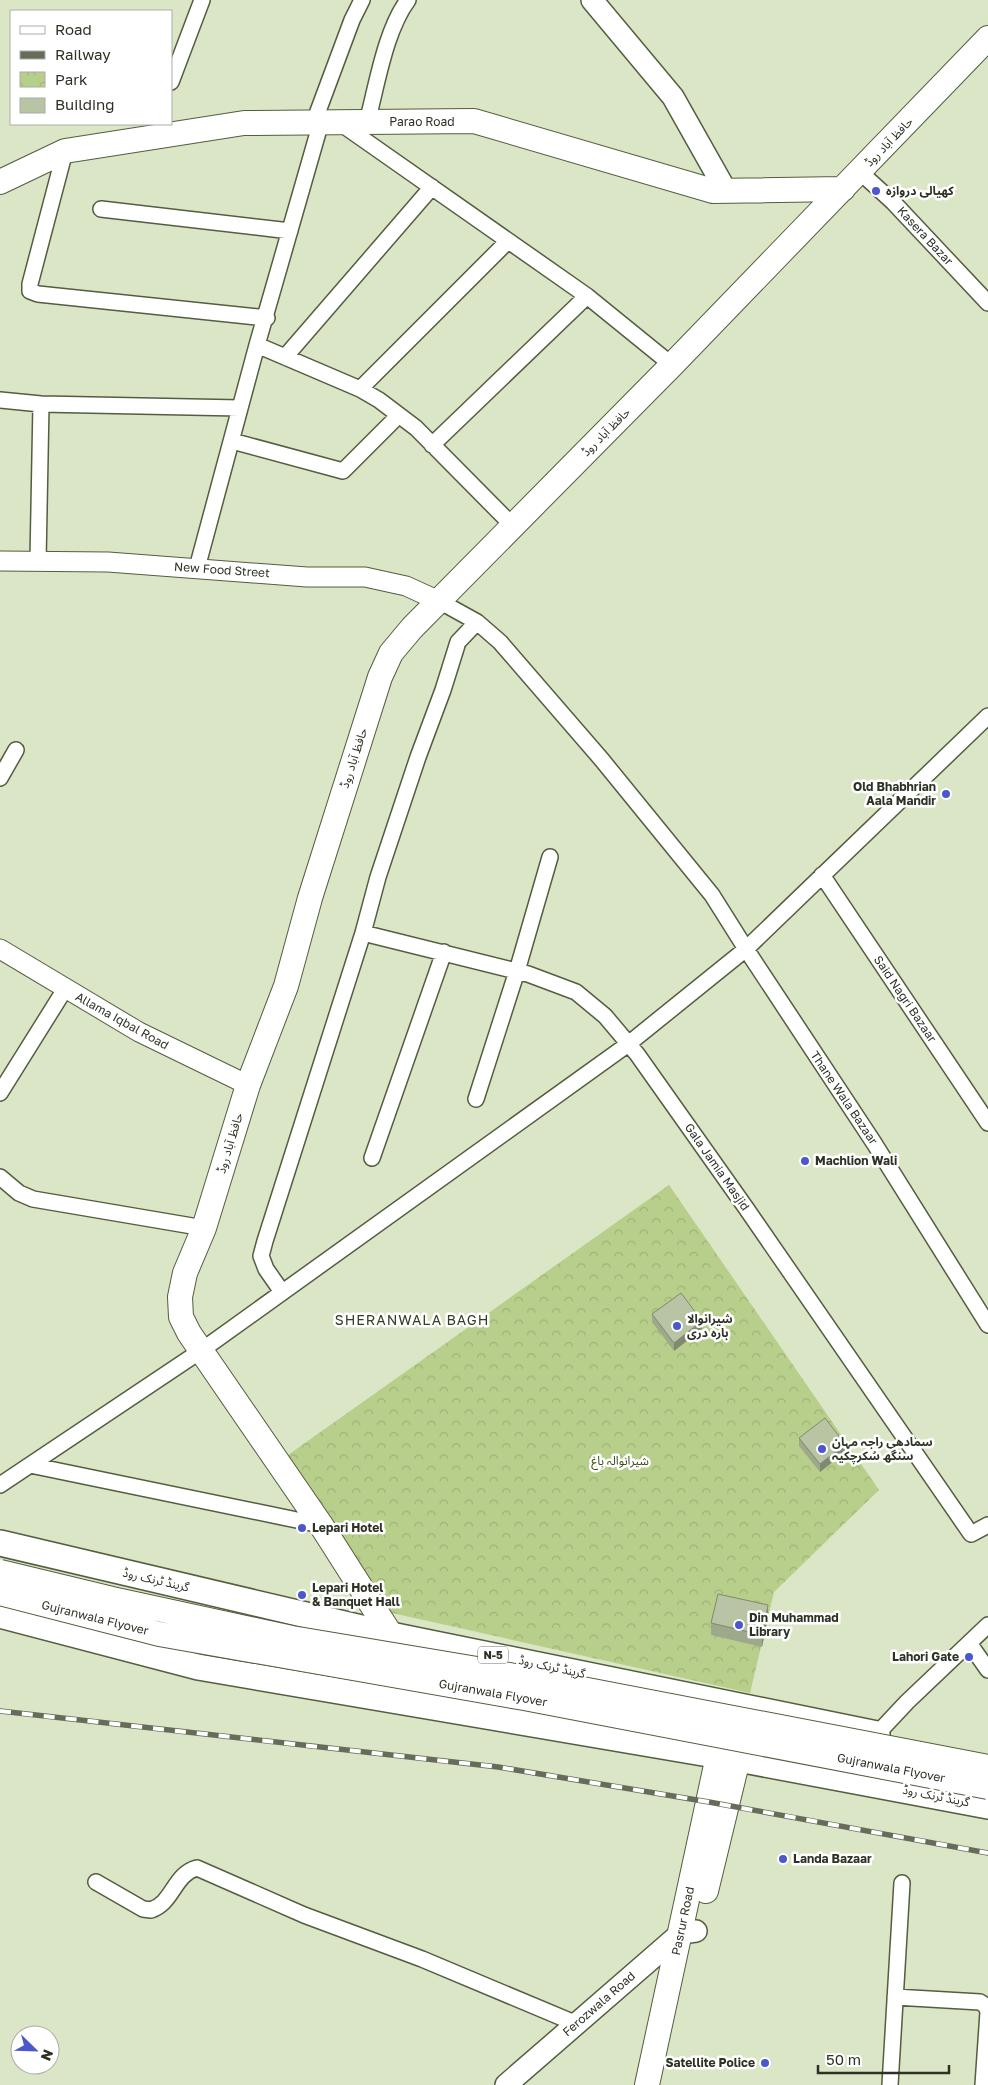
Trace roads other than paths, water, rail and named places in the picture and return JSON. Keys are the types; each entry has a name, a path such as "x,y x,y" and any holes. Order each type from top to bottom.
{"highway":[{"name":"گرینڈ ٹرنک روڈ","path":"0,1543 391,1635 988,1756"},
{"name":"گرینڈ ٹرنک روڈ","path":"0,1615 198,1668 728,1758 988,1806"}],"main road":[{"path":"592,0 673,97 726,191"},
{"name":"حافظ آباد روڈ","path":"391,1635 321,1525 189,1333 181,1318 180,1297 185,1273 204,1228 248,1085 286,986 310,898 380,677 391,653 412,628 672,365 988,38"},
{"name":"Parao Road","path":"0,182 65,151 153,131 244,123 474,121 713,191 843,189"},
{"name":"Gujranwala Flyover","path":"0,1572 112,1599 292,1638 483,1670 988,1767"},
{"name":"Gujranwala Flyover","path":"0,1593 159,1634 524,1698 988,1787"},
{"name":"Pasrur Road","path":"647,2085 689,1932 728,1758"},
{"name":"Pasrur Road","path":"663,2085 689,1932"},
{"name":"Ferozwala Road","path":"506,2085 689,1932"}],"street":[{"path":"172,79 202,0"},
{"path":"198,568 240,408 290,231 325,122 352,20 362,0"},
{"path":"367,122 392,31 399,11 408,0"},
{"path":"325,122 432,188 587,296 672,365"},
{"path":"65,151 30,284 30,291 38,294 266,318"},
{"name":"Kasera Bazar","path":"860,172 893,202 988,303"},
{"path":"285,357 432,188"},
{"path":"101,209 290,231"},
{"path":"360,388 508,241"},
{"path":"432,445 587,296"},
{"path":"257,346 360,388 399,415 416,428 513,526"},
{"path":"0,400 41,404 240,408"},
{"path":"38,561 41,404"},
{"path":"232,441 343,471 399,415"},
{"name":"New Food Street","path":"0,560 108,562 307,577 365,577 406,586 439,601"},
{"name":"Thane Wala Bazaar","path":"439,601 477,622 500,642 602,760 712,895 874,1143 988,1325"},
{"path":"282,1292 263,1263 261,1256 265,1240 363,932 378,877 418,757 443,690 458,642 477,622"},
{"path":"0,1485 202,1350 628,1045 746,949 988,716"},
{"path":"1,774 16,750"},
{"path":"476,1099 517,971 550,857"},
{"name":"Said Nagri Bazaar","path":"822,875 988,1122"},
{"name":"Gala Jamia Masjid","path":"363,932 517,971 576,992 605,1016 637,1054 746,1208 971,1534 988,1525"},
{"name":"Allama Iqbal Road","path":"0,950 139,1032 248,1085"},
{"path":"372,1158 444,952"},
{"path":"0,1092 65,989"},
{"path":"0,1177 19,1193 33,1199 204,1228"},
{"path":"30,1465 321,1525"},
{"path":"868,1783 877,1734 907,1702 988,1625"},
{"path":"968,1643 988,1670"},
{"path":"96,1882 151,1910 163,1904 188,1870 197,1868 304,1915 422,1959 577,2024"},
{"path":"890,2085 902,1884"},
{"path":"895,1997 980,2002 986,2006 988,2012 983,2085"}],"railway":[{"path":"0,1711 498,1767 709,1802 988,1853"}],"place":[{"name":"کھیالی دروازہ","path":"876,191"},
{"name":"Old Bhabhrian Aala Mandir","path":"946,794"},
{"name":"Machlion Wali","path":"805,1161"},
{"name":"شیرانوالا بارہ دری","path":"677,1326"},
{"name":"سمادھی راجہ مہان سنگھ سُکرچکیہ","path":"822,1449"},
{"name":"Lepari Hotel","path":"302,1528"},
{"name":"Lepari Hotel & Banquet Hall","path":"302,1595"},
{"name":"Din Muhammad Library","path":"739,1625"},
{"name":"Lahori Gate","path":"969,1657"},
{"name":"Landa Bazaar","path":"783,1859"},
{"name":"Satellite Police","path":"765,2063"}],"district":[{"name":"SHERANWALA BAGH","path":"412,1320"}],"park label":[{"name":"شیرانوالہ باغ","path":"620,1461"}]}
